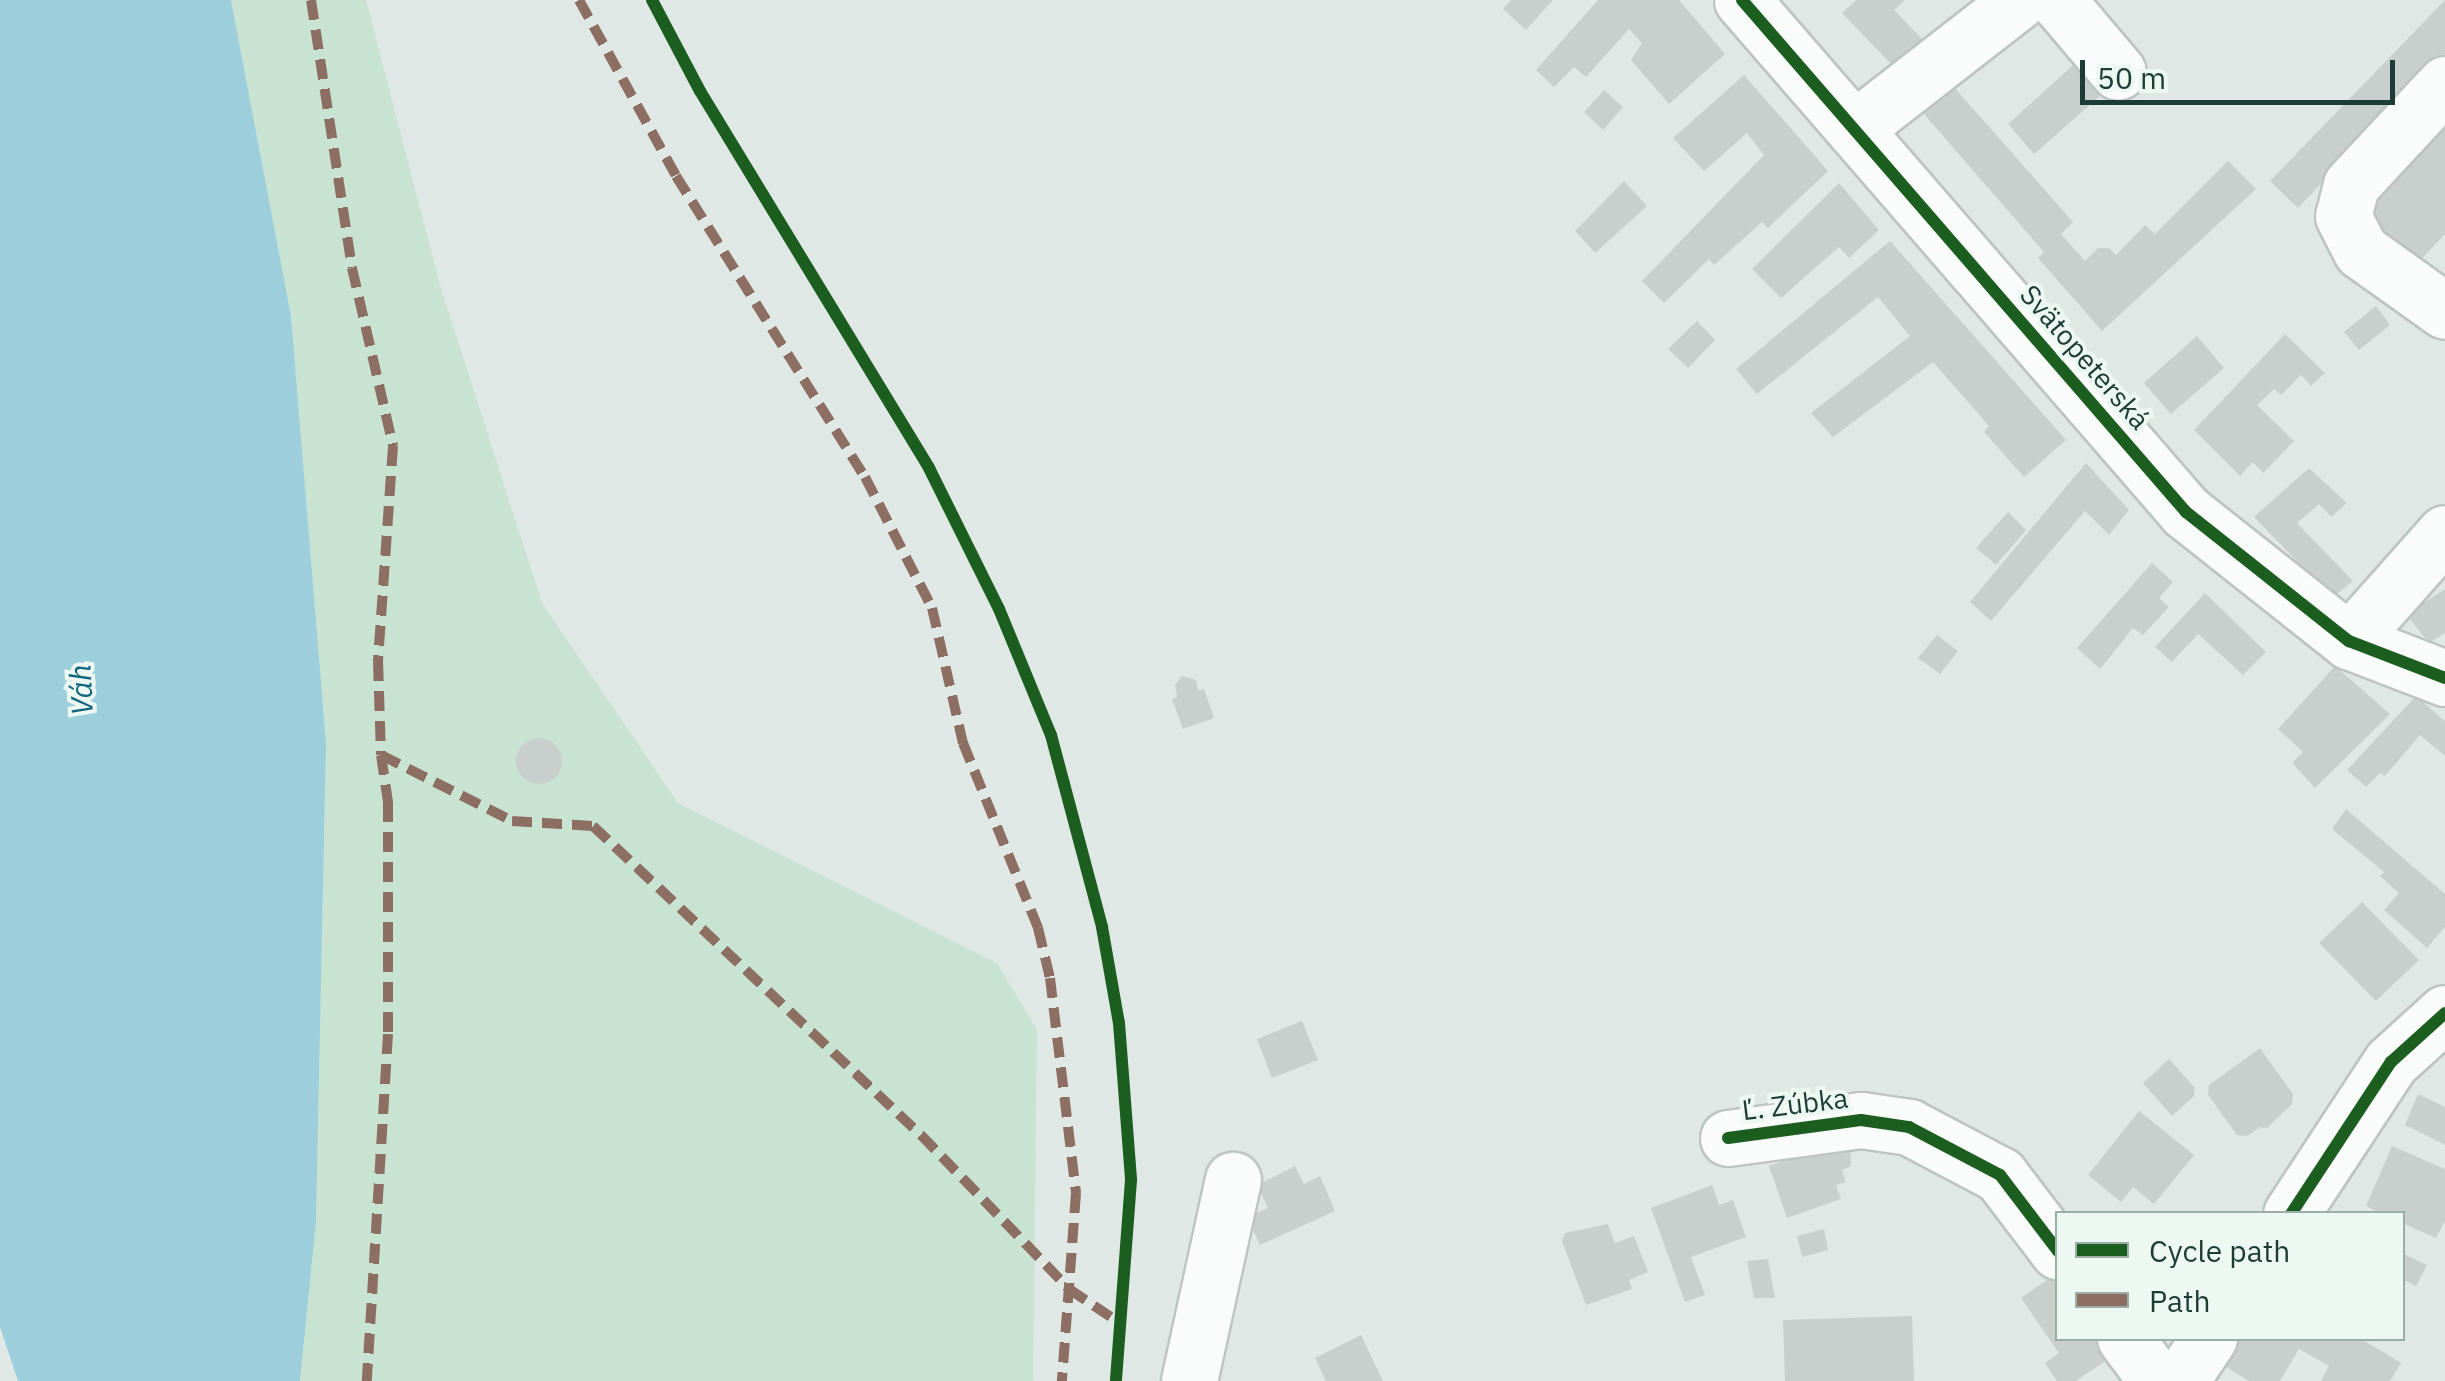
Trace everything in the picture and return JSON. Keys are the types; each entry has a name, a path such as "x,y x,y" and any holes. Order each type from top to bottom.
{"street":[{"name":"Svätopeterská","path":"1742,0 2186,512 2349,642 2445,678"},
{"path":"1854,129 2020,0"},
{"path":"2058,0 2118,72"},
{"path":"2445,84 2351,185 2343,216 2362,250 2445,311"},
{"path":"2349,642 2445,533"},
{"path":"2293,1211 2391,1062 2445,1013"},
{"name":"Ľ. Zúbka","path":"1728,1138 1861,1120 1908,1126 2000,1175 2055,1246"},
{"path":"1189,1381 1233,1180"},
{"path":"2127,1341 2157,1381"},
{"path":"2180,1381 2206,1341"}],"green space":[{"path":"231,0 366,0 440,285 542,603 678,803 998,964 1037,1030 1033,1381 300,1381 316,1222 326,743 291,316"}],"water":[{"name":"Váh","path":"0,0 231,0 291,316 326,743 316,1222 300,1381 18,1381 0,1327"}],"building":[{"path":"1511,0 1553,0 1526,30 1503,9"},
{"path":"1598,0 1679,0 1725,54 1669,104 1631,60 1642,43 1629,29 1586,77 1574,67 1554,87 1536,70"},
{"path":"1856,0 1905,0 1894,10 1926,43 1897,70 1842,13"},
{"path":"2445,0 2445,54 2298,208 2270,181"},
{"path":"2080,59 2107,90 2034,154 2008,124"},
{"path":"1744,75 1828,171 1768,228 1762,222 1714,265 1709,259 1664,303 1642,281 1764,155 1747,133 1704,171 1673,138"},
{"path":"1946,78 2073,222 2061,234 2085,261 2098,248 2109,248 2116,255 2145,225 2155,234 2228,161 2256,189 2102,331 2038,258 2044,252 1916,105"},
{"path":"1604,90 1623,107 1603,130 1584,112"},
{"path":"2445,123 2445,234 2414,267 2358,214"},
{"path":"1624,181 1647,206 1595,253 1575,231"},
{"path":"1839,183 1879,230 1849,258 1839,247 1781,298 1752,269"},
{"path":"1890,241 2066,440 2024,477 1984,432 1989,426 1933,362 1833,437 1811,413 1910,336 1878,297 1757,394 1736,369"},
{"path":"2376,306 2390,325 2359,350 2344,332"},
{"path":"1697,321 1715,340 1688,368 1668,349"},
{"path":"2285,334 2325,373 2311,386 2301,375 2281,395 2274,389 2257,405 2294,441 2263,473 2253,462 2240,476 2194,430"},
{"path":"2197,336 2224,368 2171,414 2144,383"},
{"path":"2086,463 2129,510 2109,535 2085,511 1991,621 1970,602"},
{"path":"2309,468 2347,503 2331,517 2319,504 2297,523 2353,581 2336,595 2319,584 2254,517"},
{"path":"2008,512 2026,530 1996,565 1976,548"},
{"path":"2152,563 2173,582 2159,598 2169,607 2143,635 2133,628 2100,669 2077,648"},
{"path":"2445,589 2445,633 2429,643 2406,614"},
{"path":"2205,593 2266,652 2243,675 2198,634 2172,662 2155,647"},
{"path":"1937,635 1958,651 1940,674 1918,658"},
{"path":"2335,666 2390,714 2315,788 2292,763 2303,752 2278,729"},
{"path":"1182,676 1196,680 1198,690 1204,689 1214,718 1183,729 1172,699 1177,697 1175,685"},
{"path":"2416,696 2445,721 2445,756 2420,735 2385,776 2380,773 2366,787 2347,770"},
{"path":"539,738 556,744 562,761 556,778 539,784 522,778 516,761 522,744"},
{"path":"2346,809 2445,894 2445,927 2427,948 2384,910 2399,893 2380,876 2384,872 2332,829"},
{"path":"2362,902 2419,960 2376,1001 2319,943"},
{"path":"1302,1021 1318,1060 1272,1078 1257,1039"},
{"path":"2260,1048 2293,1094 2292,1104 2267,1128 2260,1127 2247,1136 2237,1135 2208,1095 2209,1085"},
{"path":"2169,1059 2195,1088 2194,1096 2172,1116 2143,1083"},
{"path":"2418,1094 2445,1107 2445,1145 2405,1125"},
{"path":"2139,1111 2194,1155 2154,1204 2133,1187 2121,1202 2088,1175"},
{"path":"1850,1145 1851,1166 1842,1170 1846,1182 1836,1185 1841,1199 1787,1218 1769,1166 1823,1146"},
{"path":"2392,1146 2445,1169 2445,1221 2436,1238 2405,1224 2405,1211 2376,1211 2366,1206"},
{"path":"1295,1166 1304,1184 1320,1176 1335,1211 1260,1245 1247,1217 1268,1208 1257,1185"},
{"path":"1712,1185 1719,1205 1733,1200 1746,1237 1691,1257 1705,1295 1685,1302 1651,1208"},
{"path":"1608,1224 1615,1243 1634,1236 1648,1272 1629,1280 1632,1289 1586,1305 1562,1241 1565,1233"},
{"path":"1824,1229 1828,1250 1802,1257 1797,1236"},
{"path":"2405,1254 2427,1265 2416,1286 2405,1280"},
{"path":"1768,1259 1775,1298 1754,1298 1747,1261"},
{"path":"2055,1274 2055,1341 2105,1341 2114,1355 2076,1381 2057,1381 2045,1363 2059,1353 2021,1298"},
{"path":"1912,1316 1914,1381 1785,1381 1783,1320"},
{"path":"1361,1335 1383,1381 1326,1381 1315,1358"},
{"path":"2237,1341 2365,1341 2401,1363 2390,1381 2321,1381 2329,1366 2299,1349 2280,1381 2249,1381 2223,1365"}],"marked path":[{"path":"311,0 352,268 393,446 378,661 381,755 388,802 388,1034 367,1381"},
{"path":"579,0 676,176 865,477 932,608 963,743 1038,928 1050,978 1076,1193 1062,1381"},
{"path":"381,755 512,821 593,826 921,1135 1069,1289 1123,1325"}],"cycle path":[{"path":"652,0 700,91 929,468 999,609 1051,735 1102,927 1119,1023 1131,1180 1116,1381"},
{"path":"1742,0 2186,512 2349,641 2445,678"},
{"path":"2293,1211 2391,1062 2445,1013"},
{"path":"1728,1138 1861,1120 1909,1127 2000,1175 2055,1247"}]}
